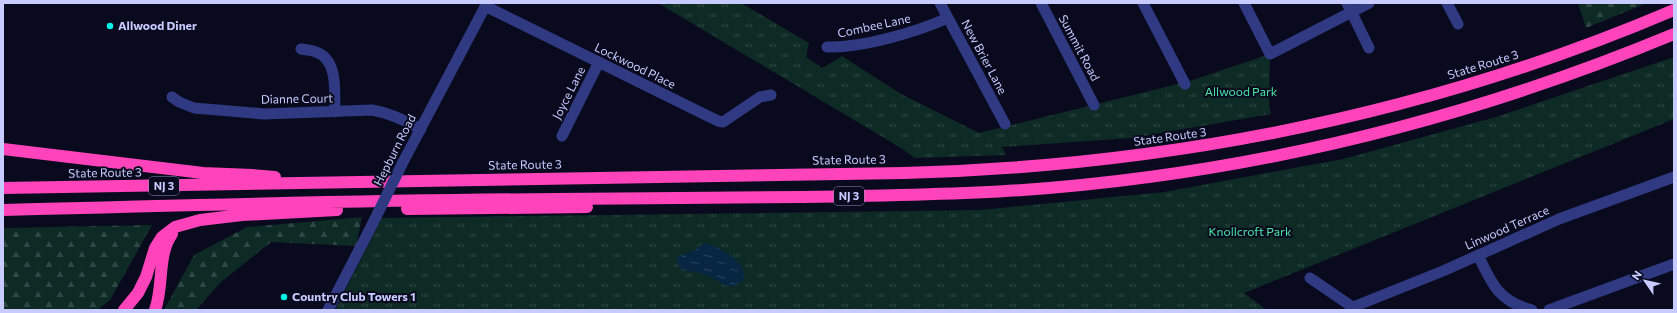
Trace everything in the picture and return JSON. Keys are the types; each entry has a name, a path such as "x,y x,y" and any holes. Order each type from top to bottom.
{"highway":[{"path":"1636,26 1674,6"},
{"name":"State Route 3","path":"3,188 932,172 1027,167 1120,158 1249,138 1389,107 1521,68 1636,26 1674,10"},
{"name":"NJ 3","path":"3,210 332,202 902,195 996,192 1111,181 1226,165 1339,142 1452,113 1569,75 1674,34"},
{"path":"3,149 203,173 252,175 326,183"},
{"path":"124,310 146,277 155,248 162,237 172,228 200,220 272,213 347,210 588,207 693,198"},
{"path":"155,310 159,296 163,257 166,246 174,232 186,224"}],"street":[{"name":"New Brier Lane","path":"940,3 1006,124"},
{"name":"Summit Road","path":"1041,3 1094,104"},
{"path":"1143,3 1185,84"},
{"path":"1244,3 1270,54 1349,8 1369,3"},
{"path":"1447,3 1458,24"},
{"name":"Lockwood Place","path":"486,4 599,62 723,122 760,97 771,95"},
{"name":"Hepburn Road","path":"328,310 402,164 486,4"},
{"path":"1349,8 1369,48"},
{"name":"Combee Lane","path":"827,47 841,48 884,38 926,27 948,18"},
{"path":"301,50 317,52 328,61 332,67 335,112"},
{"name":"Joyce Lane","path":"562,136 599,62"},
{"name":"Dianne Court","path":"172,97 179,102 194,108 264,114 372,110 401,119 421,129"},
{"name":"Linwood Terrace","path":"1355,309 1559,219 1674,177"},
{"path":"1478,255 1491,283 1498,292 1514,304 1532,310"},
{"path":"1549,310 1674,264"},
{"path":"1310,278 1355,309"}],"green space":[{"name":"Allwood Park","path":"658,3 741,3 809,43 806,57 822,68 842,56 901,94 979,133 1190,81 1270,54 1269,105 1271,114 1132,138 1002,147 1006,155 915,158 901,148"},
{"path":"1578,3 1647,3 1586,28"},
{"name":"Knollcroft Park","path":"1674,57 1674,119 1244,293 1267,310 335,310 382,218 980,210 1164,192 1343,159 1496,117"},
{"path":"362,217 356,246 271,242 220,283 196,310 164,310 194,255 247,227"},
{"path":"152,225 110,300 98,310 3,310 3,228"}],"water":[{"path":"705,243 732,256 738,262 742,267 744,274 741,282 734,286 728,286 701,273 681,270 677,257 692,251"}],"place":[{"name":"Allwood Diner","path":"110,26"},
{"name":"Country Club Towers 1","path":"284,297"}]}
